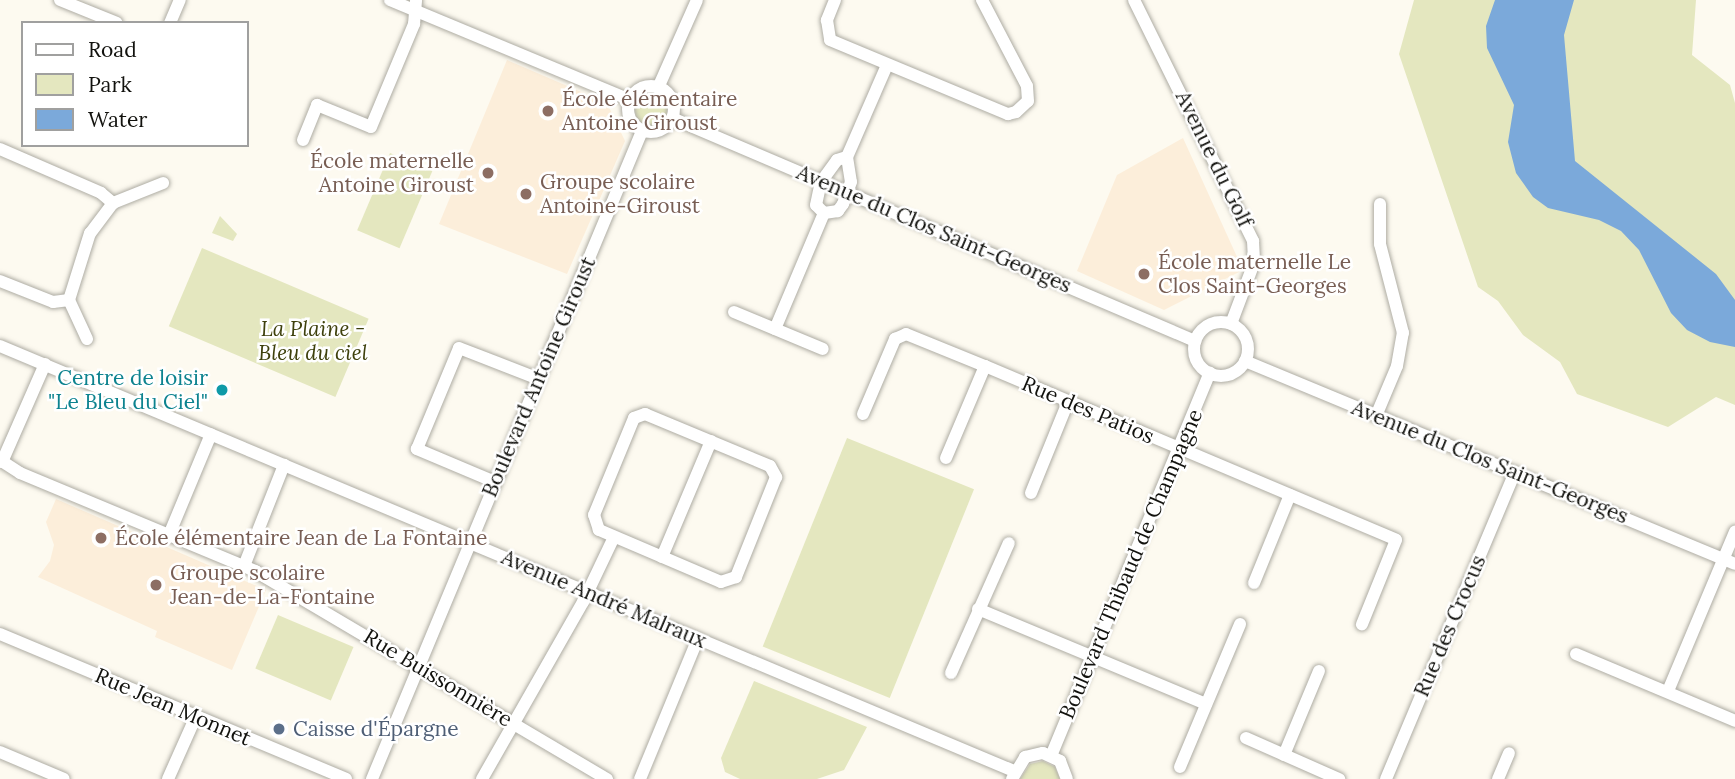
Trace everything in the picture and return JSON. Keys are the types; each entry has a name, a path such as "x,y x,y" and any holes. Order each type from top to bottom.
{"street":[{"path":"60,0 108,21"},
{"path":"171,21 180,0"},
{"path":"390,0 416,5 630,100"},
{"path":"658,88 697,0"},
{"path":"835,0 827,20 830,40 1008,114 1023,109 1028,101 1027,86 982,0"},
{"name":"Avenue du Golf","path":"1134,0 1253,241 1254,263 1231,324"},
{"path":"303,140 317,104 371,127 414,24 416,5"},
{"path":"824,213 816,205 821,182 837,160 847,157 887,65"},
{"path":"645,87 658,88 670,97 672,118 656,132 642,131 631,121 630,100 645,87"},
{"name":"Avenue du Clos Saint-Georges","path":"672,118 1195,341"},
{"name":"Boulevard Antoine Giroust","path":"372,779 417,665 642,131"},
{"path":"0,149 101,192 114,203"},
{"path":"824,213 838,211 847,192 852,166 847,157"},
{"path":"86,339 69,300 83,249 114,203 163,183"},
{"path":"1376,416 1396,366 1403,333 1380,244 1380,204"},
{"path":"775,329 824,213"},
{"path":"0,281 53,302 69,300"},
{"path":"734,312 823,349"},
{"path":"1231,324 1244,335 1245,361 1233,372 1210,373 1198,363 1195,341 1205,327 1231,324"},
{"name":"Rue des Patios","path":"863,414 895,339 906,334 985,366 1396,540 1362,624"},
{"name":"Avenue André Malraux","path":"0,346 698,638 1013,775"},
{"path":"495,482 417,449 459,348 539,379"},
{"name":"Avenue du Clos Saint-Georges","path":"1245,361 1729,562"},
{"path":"1,461 44,364"},
{"path":"946,458 985,366"},
{"name":"Boulevard Thibaud de Champagne","path":"1051,756 1210,373"},
{"path":"1031,494 1068,402"},
{"path":"645,414 711,441 770,466 776,477 736,577 721,582 614,537 599,530 594,515 634,418 645,414"},
{"path":"169,535 211,434"},
{"path":"662,557 711,441"},
{"name":"Rue Buissonnière","path":"1,461 244,565 417,665 593,775 607,779"},
{"path":"244,565 284,465"},
{"name":"Rue des Crocus","path":"1386,779 1515,472"},
{"path":"1254,583 1290,495"},
{"path":"1668,691 1729,562 1735,532"},
{"path":"482,779 588,592 614,537"},
{"path":"951,673 1009,543"},
{"path":"978,609 1206,704"},
{"path":"1180,767 1240,624"},
{"name":"Rue Jean Monnet","path":"0,634 346,779"},
{"path":"640,779 698,638"},
{"path":"1576,654 1735,721"},
{"path":"1284,755 1320,671"},
{"path":"168,779 196,716"},
{"path":"1246,738 1339,779"},
{"path":"0,752 64,779"},
{"path":"1498,779 1509,753"},
{"path":"1013,775 1034,754 1051,756 1060,761 1067,779"}],"shaded area":[{"name":"Groupe scolaire Antoine-Giroust","path":"507,60 607,103 625,141 567,274 439,224"},
{"path":"1183,138 1243,270 1164,310 1077,271 1117,175"},
{"name":"Groupe scolaire Jean-de-La-Fontaine","path":"56,499 266,590 232,670 155,637 157,631 38,577 50,561 54,545 46,522"}],"green space":[{"path":"1414,0 1696,0 1692,55 1730,85 1735,103 1735,405 1716,397 1668,427 1577,394 1560,362 1523,335 1498,301 1478,287 1399,54"},
{"path":"651,94 662,99 667,110 662,121 651,126 640,121 635,110 640,99"},
{"path":"390,153 432,171 400,248 357,230"},
{"path":"220,216 237,234 233,241 212,233"},
{"name":"La Plaine - Bleu du ciel","path":"202,248 369,319 335,397 169,326"},
{"path":"847,438 974,489 890,698 763,647"},
{"path":"278,615 353,647 331,700 255,668"},
{"path":"754,681 867,727 844,770 817,779 740,779 725,772 721,758"},
{"path":"1043,761 1055,767 1060,779 1020,779 1030,764"}],"water":[{"path":"1495,0 1574,0 1564,35 1575,161 1716,274 1735,300 1735,347 1710,342 1687,330 1671,313 1639,250 1621,231 1599,220 1548,208 1533,197 1516,173 1508,142 1514,105 1487,48 1486,26"}],"place":[{"name":"École élémentaire Antoine Giroust","path":"548,111"},
{"name":"École maternelle Antoine Giroust","path":"488,173"},
{"name":"Groupe scolaire Antoine-Giroust","path":"526,194"},
{"name":"École maternelle Le Clos Saint-Georges","path":"1144,274"},
{"name":"Centre de loisir \"Le Bleu du Ciel\"","path":"222,390"},
{"name":"École élémentaire Jean de La Fontaine","path":"101,538"},
{"name":"Groupe scolaire Jean-de-La-Fontaine","path":"156,585"},
{"name":"Caisse d'Épargne","path":"279,729"}]}
